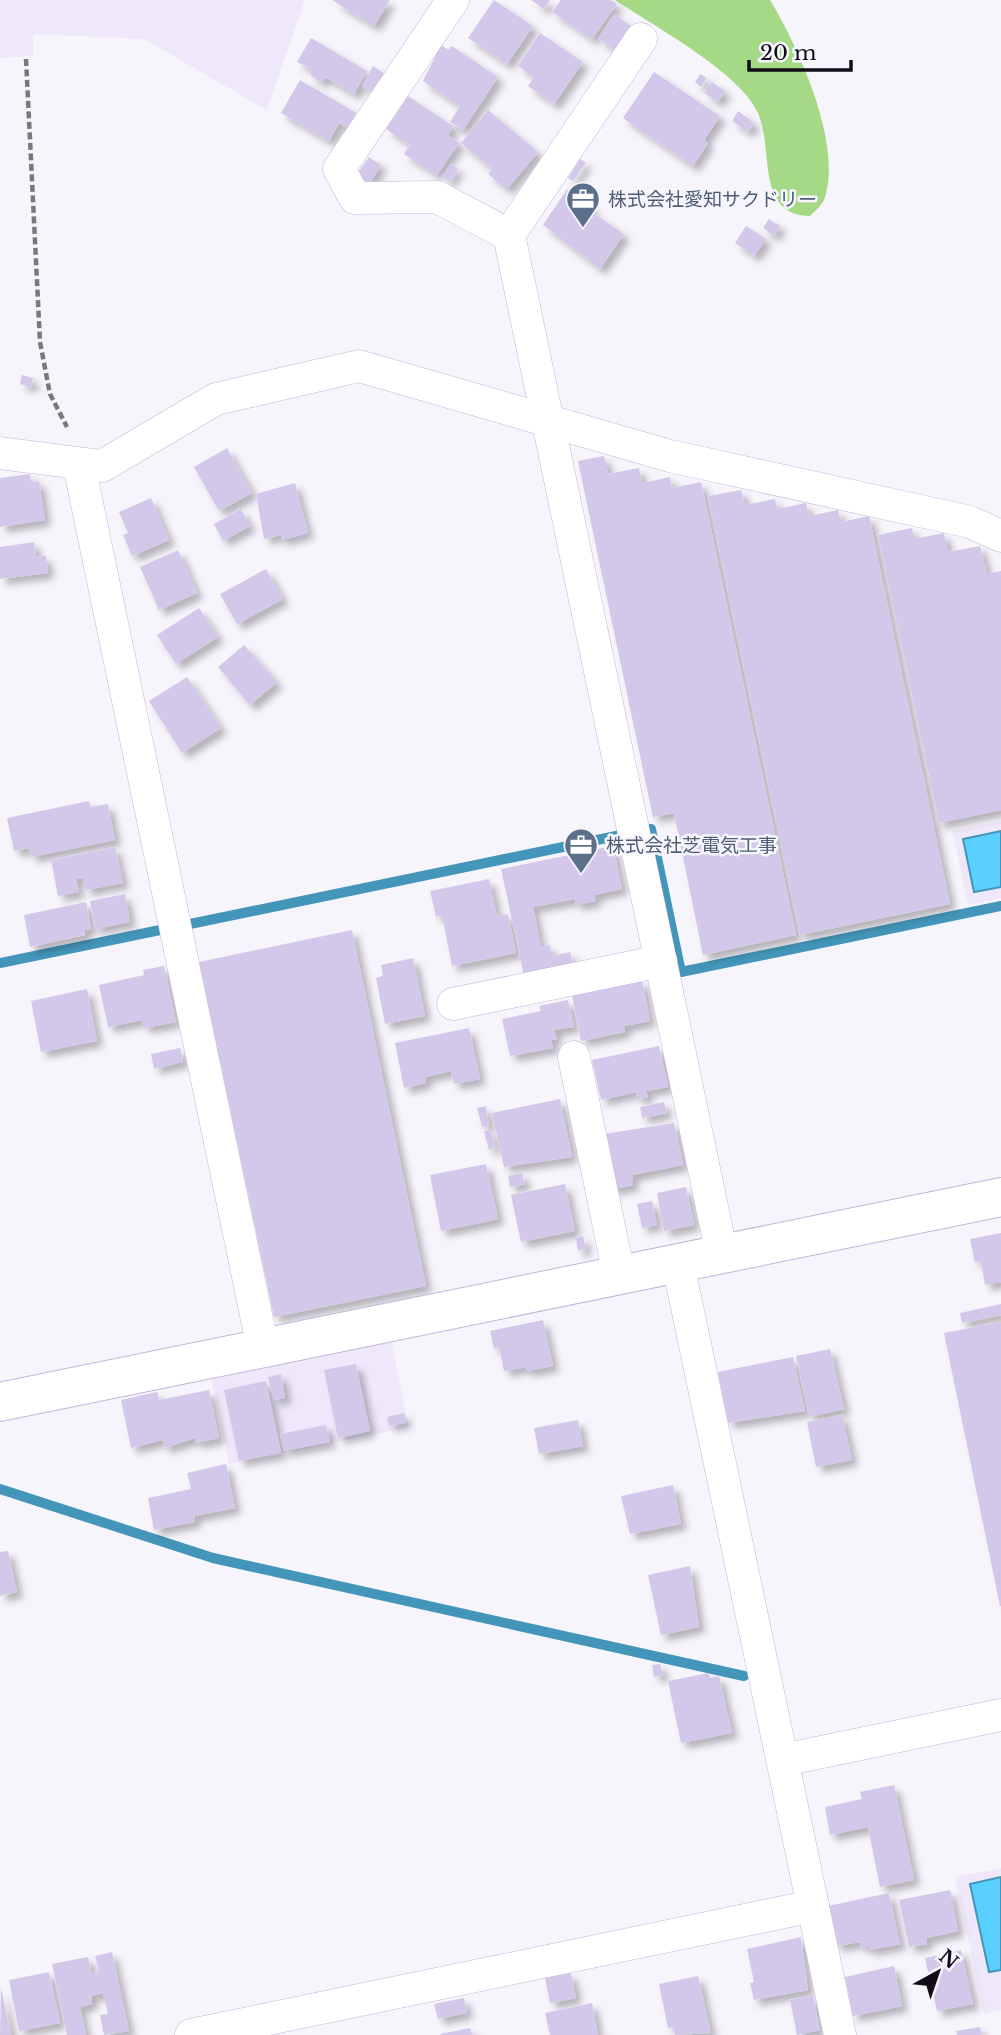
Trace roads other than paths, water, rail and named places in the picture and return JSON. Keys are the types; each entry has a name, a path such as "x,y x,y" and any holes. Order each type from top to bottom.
{"street":[{"path":"453,0 339,169 355,198 437,197 509,235"},
{"path":"641,39 509,235 722,1255"},
{"path":"0,453 102,466 216,399 359,366 670,456 970,522 1001,536"},
{"path":"79,465 263,1348"},
{"path":"453,1004 661,961"},
{"path":"574,1057 619,1275"},
{"path":"0,1402 1001,1197"},
{"path":"678,1264 841,2035"},
{"path":"783,1760 1001,1715"},
{"path":"191,2035 814,1906"}],"water":[{"path":"1001,831 1001,887 974,892 963,839"},
{"path":"1001,1877 1001,1970 989,1972 970,1884"}],"waterway":[{"path":"646,830 651,829 681,972 1001,906"},
{"path":"190,924 621,835"},
{"path":"0,963 160,930"},
{"path":"0,1489 213,1558 744,1676"}],"place":[{"name":"株式会社愛知サクドリー","path":"583,229"},
{"name":"株式会社芝電気工事","path":"581,875"}]}
